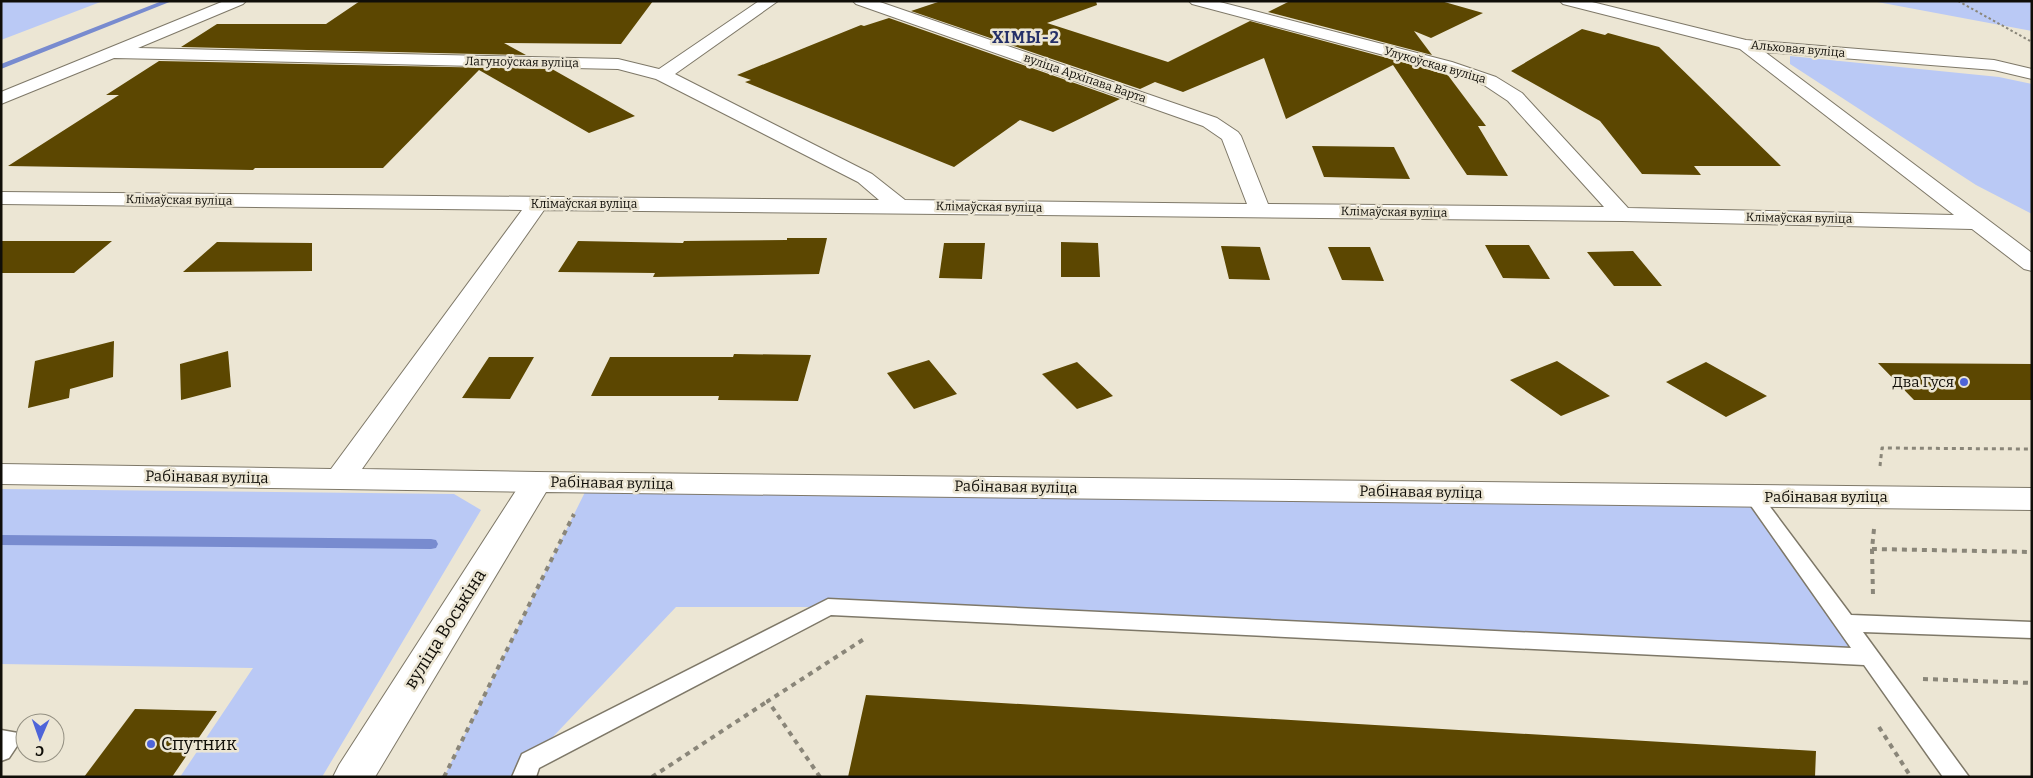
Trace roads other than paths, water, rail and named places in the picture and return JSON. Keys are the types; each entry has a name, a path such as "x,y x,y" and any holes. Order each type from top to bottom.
{"street":[{"path":"1,99 238,1"},
{"path":"662,75 770,1"},
{"name":"вуліца Архіпава Варта","path":"861,1 1210,122 1231,136 1260,210"},
{"name":"Улукоўская вуліца","path":"1197,1 1446,66 1490,81 1515,97 1622,214"},
{"name":"Альховая вуліца","path":"1568,1 1746,45 1994,65 2032,74"},
{"path":"1746,45 2032,264"},
{"name":"Лагуноўская вуліца","path":"110,53 618,64 662,75 865,178 899,206"},
{"path":"1994,65 2032,62"},
{"name":"Клімаўская вуліца","path":"1,198 1622,214 1976,222"},
{"path":"339,479 537,204"},
{"name":"Рабінавая вуліца","path":"1,474 2032,499"},
{"name":"вуліца Воськіна","path":"353,777 537,482"}],"lane":[{"path":"1753,496 1957,777"},
{"path":"524,777 530,761 828,607 1870,657"},
{"path":"1845,623 2032,630"},
{"path":"1,740 10,740 1,751"}],"waterway":[{"path":"1,67 169,1"},
{"path":"1,540 431,544"}],"place":[{"name":"Два Гуся","path":"1964,382"},
{"name":"Спутник","path":"151,744"}],"district":[{"name":"ХІМЫ-2","path":"1026,37"}]}
